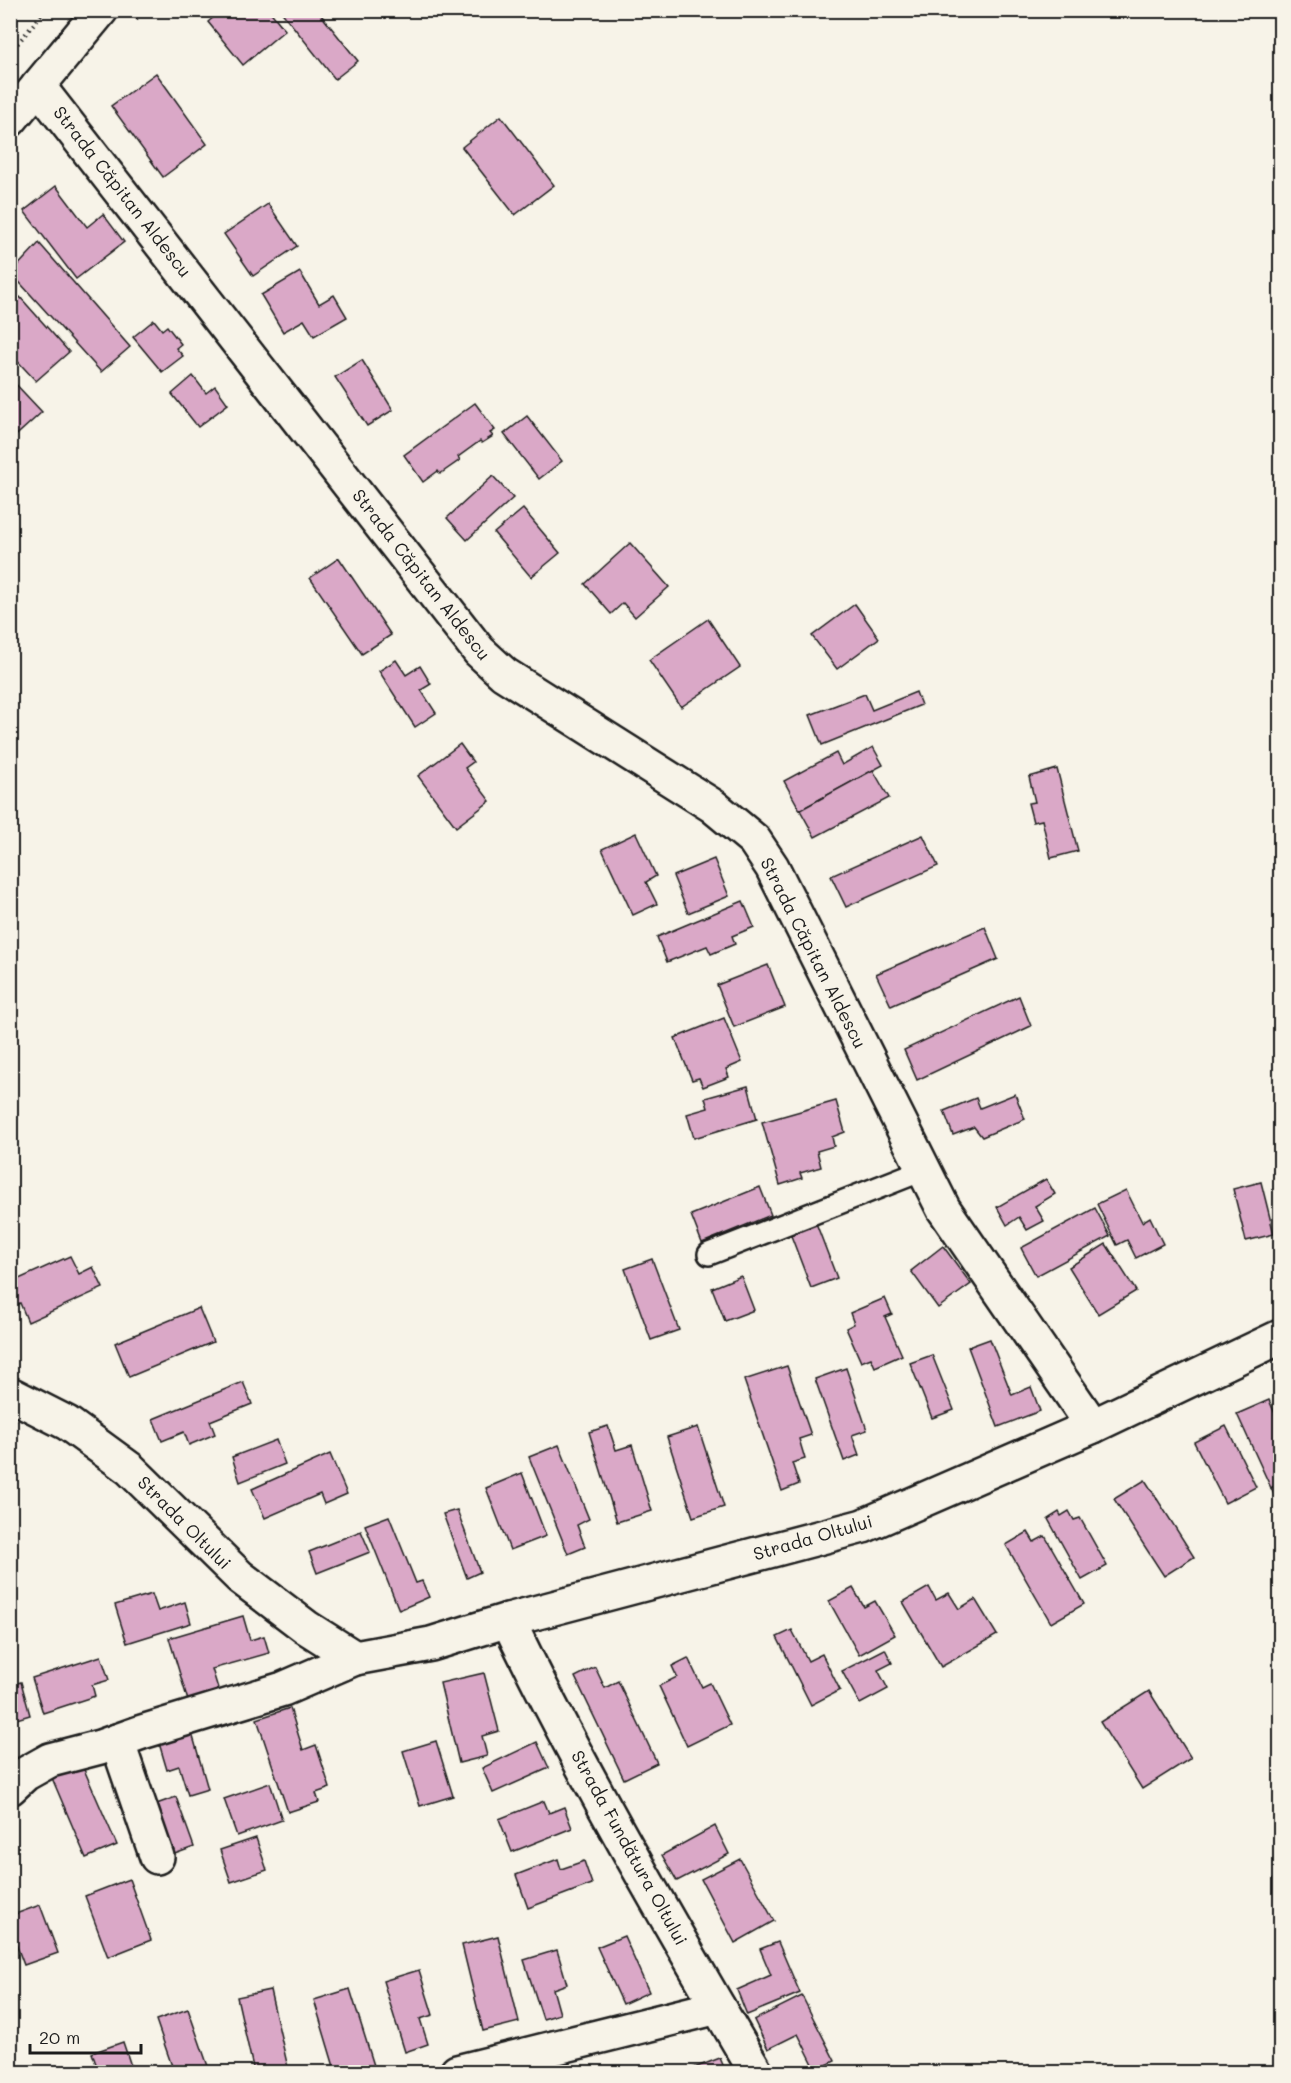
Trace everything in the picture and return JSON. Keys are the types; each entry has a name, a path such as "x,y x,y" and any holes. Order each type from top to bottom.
{"street":[{"path":"10,120 101,10"},
{"name":"Strada Căpitan Aldescu","path":"38,86 478,651 504,674 713,806 754,840 772,867 943,1208 1094,1426"},
{"name":"Strada Oltului","path":"10,1788 25,1774 50,1760 100,1747 283,1689 355,1658 431,1644 508,1620 863,1526 1094,1426 1281,1337"},
{"name":"Strada Oltului","path":"10,1394 67,1423 130,1469 240,1577 306,1627 355,1658"},
{"name":"Strada Fundătura Oltului","path":"508,1620 630,1855 756,2073"},
{"path":"117,1741 157,1857"},
{"path":"457,2073 718,2007"}],"lane":[{"path":"709,1254 923,1170"}],"path":[{"path":"10,53 45,10"}],"building":[{"path":"222,10 269,10 285,30 243,65 208,22"},
{"path":"280,10 317,10 358,61 335,79"},
{"path":"156,73 207,144 163,177 111,106"},
{"path":"501,116 554,185 515,215 462,147"},
{"path":"56,186 87,227 103,214 124,242 76,279 24,211"},
{"path":"268,204 297,246 253,276 224,234"},
{"path":"39,243 130,347 101,372 11,273"},
{"path":"300,272 319,304 334,295 347,317 314,336 304,320 283,332 261,295"},
{"path":"20,297 69,352 36,381 10,353 10,305"},
{"path":"154,320 162,330 167,326 181,344 176,348 183,356 162,372 133,337"},
{"path":"362,360 393,410 367,426 335,377"},
{"path":"193,376 206,393 215,386 228,404 198,427 172,394"},
{"path":"10,378 42,412 10,441"},
{"path":"475,403 495,430 490,433 493,436 482,443 480,441 458,457 460,460 440,474 438,471 423,482 404,455"},
{"path":"527,416 562,461 539,479 504,434"},
{"path":"493,476 513,498 467,540 447,518"},
{"path":"523,509 560,553 531,577 494,533"},
{"path":"630,543 669,587 635,617 623,603 611,614 585,584"},
{"path":"339,558 391,635 362,654 310,578"},
{"path":"855,604 879,638 837,669 812,636"},
{"path":"708,619 740,667 681,707 649,660"},
{"path":"396,660 406,675 420,666 431,684 421,690 436,713 415,727 379,671"},
{"path":"916,692 921,705 822,745 810,715 865,694 872,710"},
{"path":"460,744 473,762 465,768 490,801 456,827 418,776"},
{"path":"873,747 883,765 800,810 784,781 836,753 842,765"},
{"path":"1057,769 1078,851 1051,858 1042,820 1033,822 1028,803 1035,802 1029,777"},
{"path":"873,770 889,798 815,837 800,810"},
{"path":"636,833 656,876 646,882 657,904 633,915 602,849"},
{"path":"923,835 938,866 846,907 831,876"},
{"path":"714,859 729,896 688,913 673,876"},
{"path":"743,901 754,927 732,936 735,944 711,954 707,946 667,962 657,937"},
{"path":"985,927 998,959 891,1006 876,974"},
{"path":"768,965 785,1007 734,1027 717,985"},
{"path":"1019,996 1031,1026 917,1080 904,1050"},
{"path":"724,1018 742,1062 726,1069 729,1077 703,1087 699,1078 692,1080 675,1038"},
{"path":"748,1086 757,1119 694,1138 687,1114 708,1108 705,1098"},
{"path":"1015,1094 1025,1119 982,1137 974,1127 953,1135 944,1111 976,1098 980,1108"},
{"path":"836,1101 845,1132 832,1137 834,1146 817,1151 821,1167 800,1173 802,1178 780,1185 762,1122"},
{"path":"1046,1179 1055,1194 1035,1206 1044,1221 1027,1230 1019,1217 1007,1225 997,1207"},
{"path":"1261,1182 1274,1234 1246,1241 1233,1189"},
{"path":"760,1187 771,1215 702,1243 691,1215"},
{"path":"1126,1190 1142,1222 1150,1217 1163,1244 1136,1258 1127,1240 1117,1245 1097,1204"},
{"path":"1095,1208 1110,1236 1036,1276 1021,1248"},
{"path":"816,1223 837,1278 811,1288 790,1233"},
{"path":"1106,1244 1136,1291 1098,1314 1069,1267"},
{"path":"943,1246 971,1284 938,1308 911,1271"},
{"path":"70,1256 79,1274 93,1267 103,1288 28,1322 20,1303 10,1307 10,1283"},
{"path":"652,1259 679,1330 651,1340 625,1269"},
{"path":"741,1276 754,1310 725,1321 712,1288"},
{"path":"885,1298 892,1314 885,1317 902,1355 875,1367 871,1358 861,1362 846,1328 854,1324 850,1313"},
{"path":"199,1308 213,1342 129,1377 115,1343"},
{"path":"990,1339 1012,1395 1031,1387 1040,1411 998,1427 968,1347"},
{"path":"932,1355 954,1410 932,1418 910,1363"},
{"path":"787,1366 811,1435 799,1439 805,1459 792,1463 799,1484 782,1491 744,1380"},
{"path":"846,1368 867,1430 852,1435 859,1455 844,1461 815,1379"},
{"path":"243,1382 252,1404 210,1421 215,1434 189,1445 184,1432 162,1441 153,1419"},
{"path":"1269,1400 1280,1425 1280,1483 1271,1488 1237,1414"},
{"path":"608,1426 616,1450 632,1445 652,1511 617,1522 589,1432"},
{"path":"1226,1426 1256,1487 1225,1503 1194,1442"},
{"path":"698,1427 724,1507 693,1517 667,1437"},
{"path":"276,1440 285,1464 240,1482 232,1457"},
{"path":"559,1445 589,1519 577,1525 585,1547 568,1554 529,1457"},
{"path":"330,1454 347,1494 324,1504 320,1494 265,1518 252,1489"},
{"path":"522,1473 546,1536 510,1550 486,1488"},
{"path":"1145,1480 1194,1557 1164,1576 1114,1499"},
{"path":"1280,1483 1280,1507 1271,1488"},
{"path":"457,1510 480,1572 467,1578 443,1514"},
{"path":"1069,1511 1074,1520 1080,1518 1107,1566 1082,1580 1048,1519 1059,1512 1061,1516"},
{"path":"389,1516 416,1583 422,1581 429,1597 399,1610 365,1525"},
{"path":"361,1531 370,1552 317,1573 309,1552"},
{"path":"1028,1532 1034,1542 1045,1536 1084,1604 1051,1623 1006,1545"},
{"path":"929,1587 936,1600 949,1593 959,1609 975,1599 997,1635 941,1667 903,1602"},
{"path":"853,1588 864,1607 875,1601 895,1635 859,1655 829,1601"},
{"path":"152,1594 158,1611 185,1602 191,1623 127,1643 115,1605"},
{"path":"243,1616 250,1640 264,1636 269,1653 212,1669 220,1695 189,1704 169,1638"},
{"path":"792,1630 808,1661 822,1654 840,1690 811,1705 777,1637"},
{"path":"885,1649 892,1663 878,1670 888,1689 860,1704 842,1671"},
{"path":"101,1656 109,1680 92,1685 95,1696 43,1713 32,1678"},
{"path":"688,1658 702,1687 710,1683 730,1725 687,1746 659,1686 677,1677 672,1666"},
{"path":"595,1667 605,1688 618,1681 657,1763 624,1779 575,1677"},
{"path":"484,1673 499,1731 482,1736 487,1756 459,1763 440,1683"},
{"path":"21,1682 30,1715 10,1721 10,1685"},
{"path":"1149,1691 1191,1758 1142,1789 1100,1722"},
{"path":"290,1708 303,1750 316,1745 330,1788 316,1793 319,1802 288,1812 257,1719"},
{"path":"192,1733 208,1789 188,1795 179,1766 167,1770 159,1743"},
{"path":"436,1741 453,1796 420,1806 403,1751"},
{"path":"537,1742 549,1768 493,1793 482,1768"},
{"path":"82,1765 117,1845 86,1858 52,1778"},
{"path":"270,1783 282,1820 237,1836 224,1799"},
{"path":"176,1797 194,1847 169,1856 151,1806"},
{"path":"544,1801 549,1813 564,1807 572,1828 512,1852 499,1819"},
{"path":"715,1826 729,1854 677,1881 662,1855"},
{"path":"256,1838 267,1870 231,1882 220,1850"},
{"path":"558,1859 561,1869 584,1861 592,1884 528,1908 516,1875"},
{"path":"740,1859 774,1921 735,1943 701,1879"},
{"path":"129,1879 151,1940 108,1957 85,1896"},
{"path":"40,1905 58,1953 24,1965 10,1928 10,1916"},
{"path":"498,1936 519,2022 483,2031 462,1945"},
{"path":"624,1936 649,1992 623,2004 597,1947"},
{"path":"778,1942 800,1993 747,2015 737,1990 771,1975 760,1949"},
{"path":"557,1950 567,1984 553,1989 560,2014 543,2019 524,1960"},
{"path":"419,1970 433,2015 420,2019 428,2044 405,2052 383,1981"},
{"path":"350,1989 376,2072 353,2072 351,2066 335,2070 314,2000"},
{"path":"270,1990 289,2072 254,2072 237,1997"},
{"path":"802,1996 835,2061 816,2070 798,2034 768,2049 754,2020"},
{"path":"188,2009 210,2072 174,2072 156,2020"},
{"path":"123,2042 133,2072 99,2072 92,2053"},
{"path":"720,2058 726,2072 684,2072"}]}
